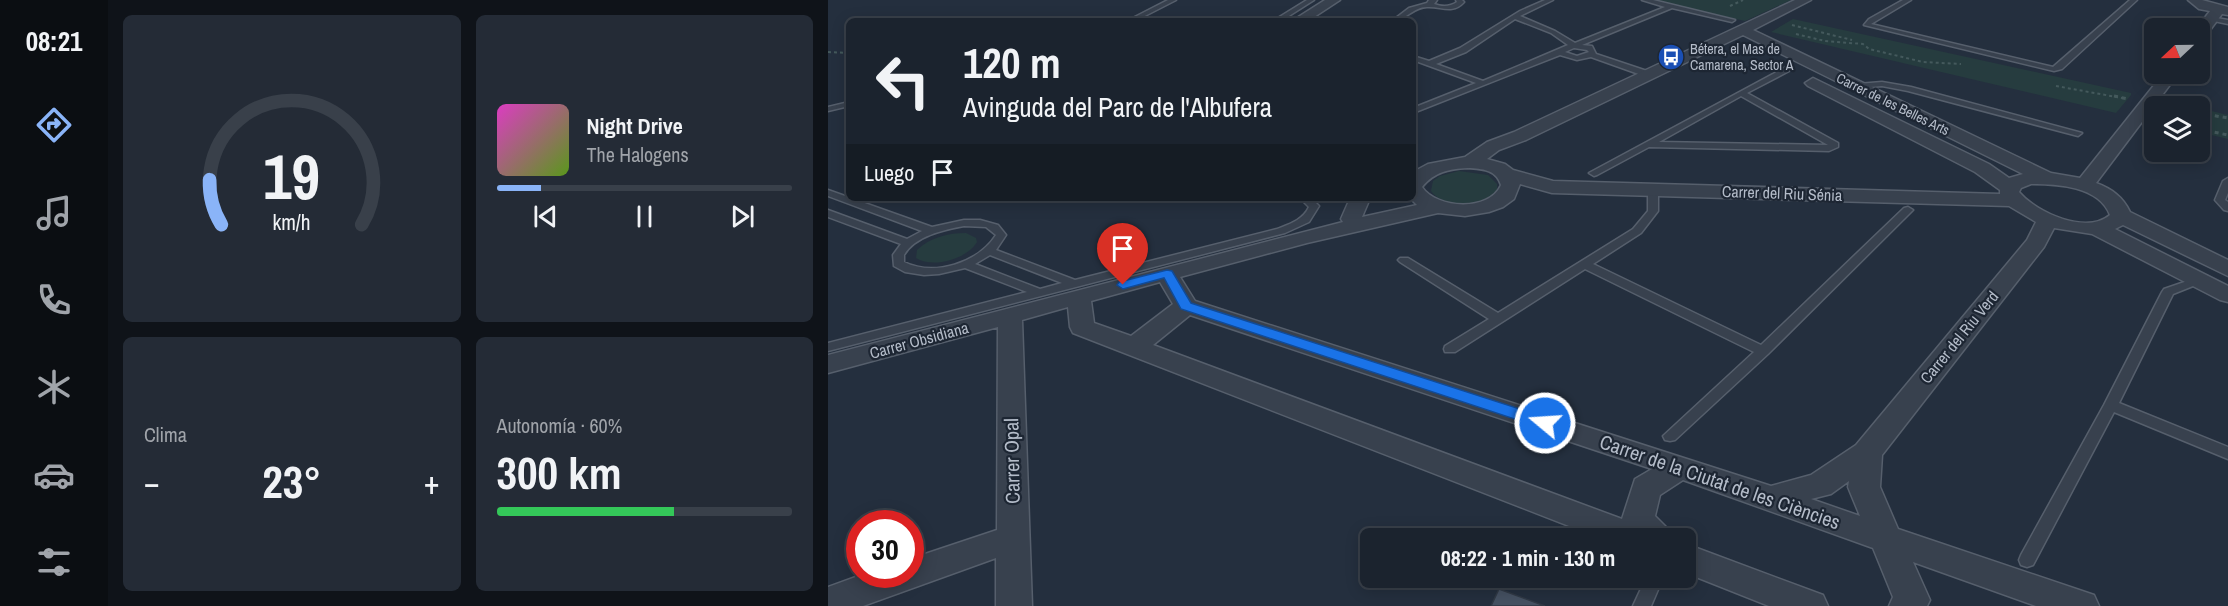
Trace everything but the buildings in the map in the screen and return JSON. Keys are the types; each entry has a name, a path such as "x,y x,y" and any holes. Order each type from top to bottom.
{"street":[{"path":"1304,18 1334,0"},
{"path":"1416,184 1438,165 1470,162 1493,146 1520,136 1725,38 1738,25 1805,0"},
{"path":"2194,0 2219,13"},
{"name":"Carrer de les Belles Arts","path":"1738,25 2044,177"},
{"name":"Carrer de les Belles Arts","path":"1725,38 1982,168 2033,214 2065,225 2096,228"},
{"path":"2085,185 2162,84"},
{"path":"1501,199 1510,191 1511,182 1502,171 1503,151 1520,136"},
{"name":"Carrer del Riu Sénia","path":"1470,162 1552,187"},
{"path":"2011,194 2021,180 2044,177 2085,185 2113,200 2120,208 2121,216 2118,222 2096,228"},
{"name":"Carrer del Riu Sénia","path":"1436,207 1471,209 1552,187 2011,194"},
{"path":"1416,192 1423,202 1436,207"},
{"path":"1303,237 1354,208 1374,201"},
{"path":"1303,237 1436,207"},
{"path":"2121,216 2228,269"},
{"name":"Carrer del Riu Verd","path":"1771,498 1820,485 1867,453 2036,242 2049,220"},
{"path":"2096,228 2228,295"},
{"name":"Carrer Obsidiana","path":"828,364 1010,316 1077,290 1167,273 1303,237"},
{"path":"1135,346 1186,306 1167,273"},
{"path":"1077,290 1082,327 1609,528"},
{"name":"Carrer de la Ciutat de les Ciències","path":"1186,306 1680,467 2081,606"},
{"name":"Carrer Opal","path":"1010,316 1014,606"},
{"path":"1867,453 1863,487 1912,600 1906,606"},
{"path":"1646,528 1638,519 1646,488 1680,467"},
{"path":"924,569 1013,538"},
{"path":"1696,562 1809,606"},
{"path":"828,603 870,588"}],"lane":[{"path":"1136,18 1173,0"},
{"path":"1281,18 1311,0"},
{"path":"1399,18 1412,9 1432,2 1437,7 1452,7 1461,4 1459,0"},
{"path":"1429,64 1463,50 1533,6 1550,0"},
{"path":"1645,0 1738,25"},
{"path":"1908,0 1871,20 1867,25 2054,69 2134,0"},
{"path":"1416,110 1672,6"},
{"path":"2219,13 2228,22"},
{"path":"1516,17 1553,32 1577,46 1591,50 1591,55"},
{"path":"1561,52 1566,56 1576,58 1591,55 1650,75"},
{"path":"1416,59 1482,83"},
{"path":"1594,172 1786,69"},
{"path":"1858,86 1882,84 1908,89 2078,133"},
{"path":"1647,144 1829,148 1835,145 1741,93"},
{"path":"828,109 846,105"},
{"path":"2228,181 2220,200 2228,208"},
{"path":"1450,349 1637,231 1653,211 1653,190"},
{"path":"830,195 846,192"},
{"path":"830,195 846,201"},
{"path":"847,201 932,231"},
{"path":"828,347 1039,293 1077,290 1281,231 1311,216 1314,206 1308,201"},
{"path":"1670,436 1763,351 1908,210"},
{"path":"828,213 909,243"},
{"path":"964,223 991,225 998,229 1001,235 998,243 990,251 964,264 931,272 905,269 898,264 897,258 900,250 932,231 964,223"},
{"path":"990,251 1077,290"},
{"path":"1404,260 1498,319"},
{"path":"964,264 1039,293"},
{"path":"1585,264 1763,351"},
{"path":"2027,560 2111,405 2168,292 2199,280"},
{"path":"2111,405 2228,453"},
{"path":"1642,606 1650,588"}],"path":[{"path":"1736,3 1743,0"},
{"path":"1785,23 1863,44 1869,50 1923,62 1962,64"},
{"path":"1789,32 1826,41 1863,44"},
{"path":"828,52 846,53"},
{"path":"2052,85 2128,99"},
{"path":"2210,115 2228,118"},
{"path":"2210,131 2228,135"}],"green space":[{"path":"1650,0 1791,0 1745,21"},
{"path":"1793,19 2131,93 2131,95 2116,113 1771,32"},
{"path":"2210,111 2228,115 2228,139 2210,135"},
{"path":"1459,171 1488,175 1497,184 1497,190 1482,200 1464,204 1445,201 1431,191 1433,181 1440,176"},
{"path":"966,233 976,238 977,242 966,253 958,257 931,263 916,258 917,250 934,239"}],"place":[{"name":"Bétera, el Mas de Camarena, Sector A","path":"1671,57"}],"route":[{"path":"1123,285 1167,273 1186,306 1545,423"}]}
